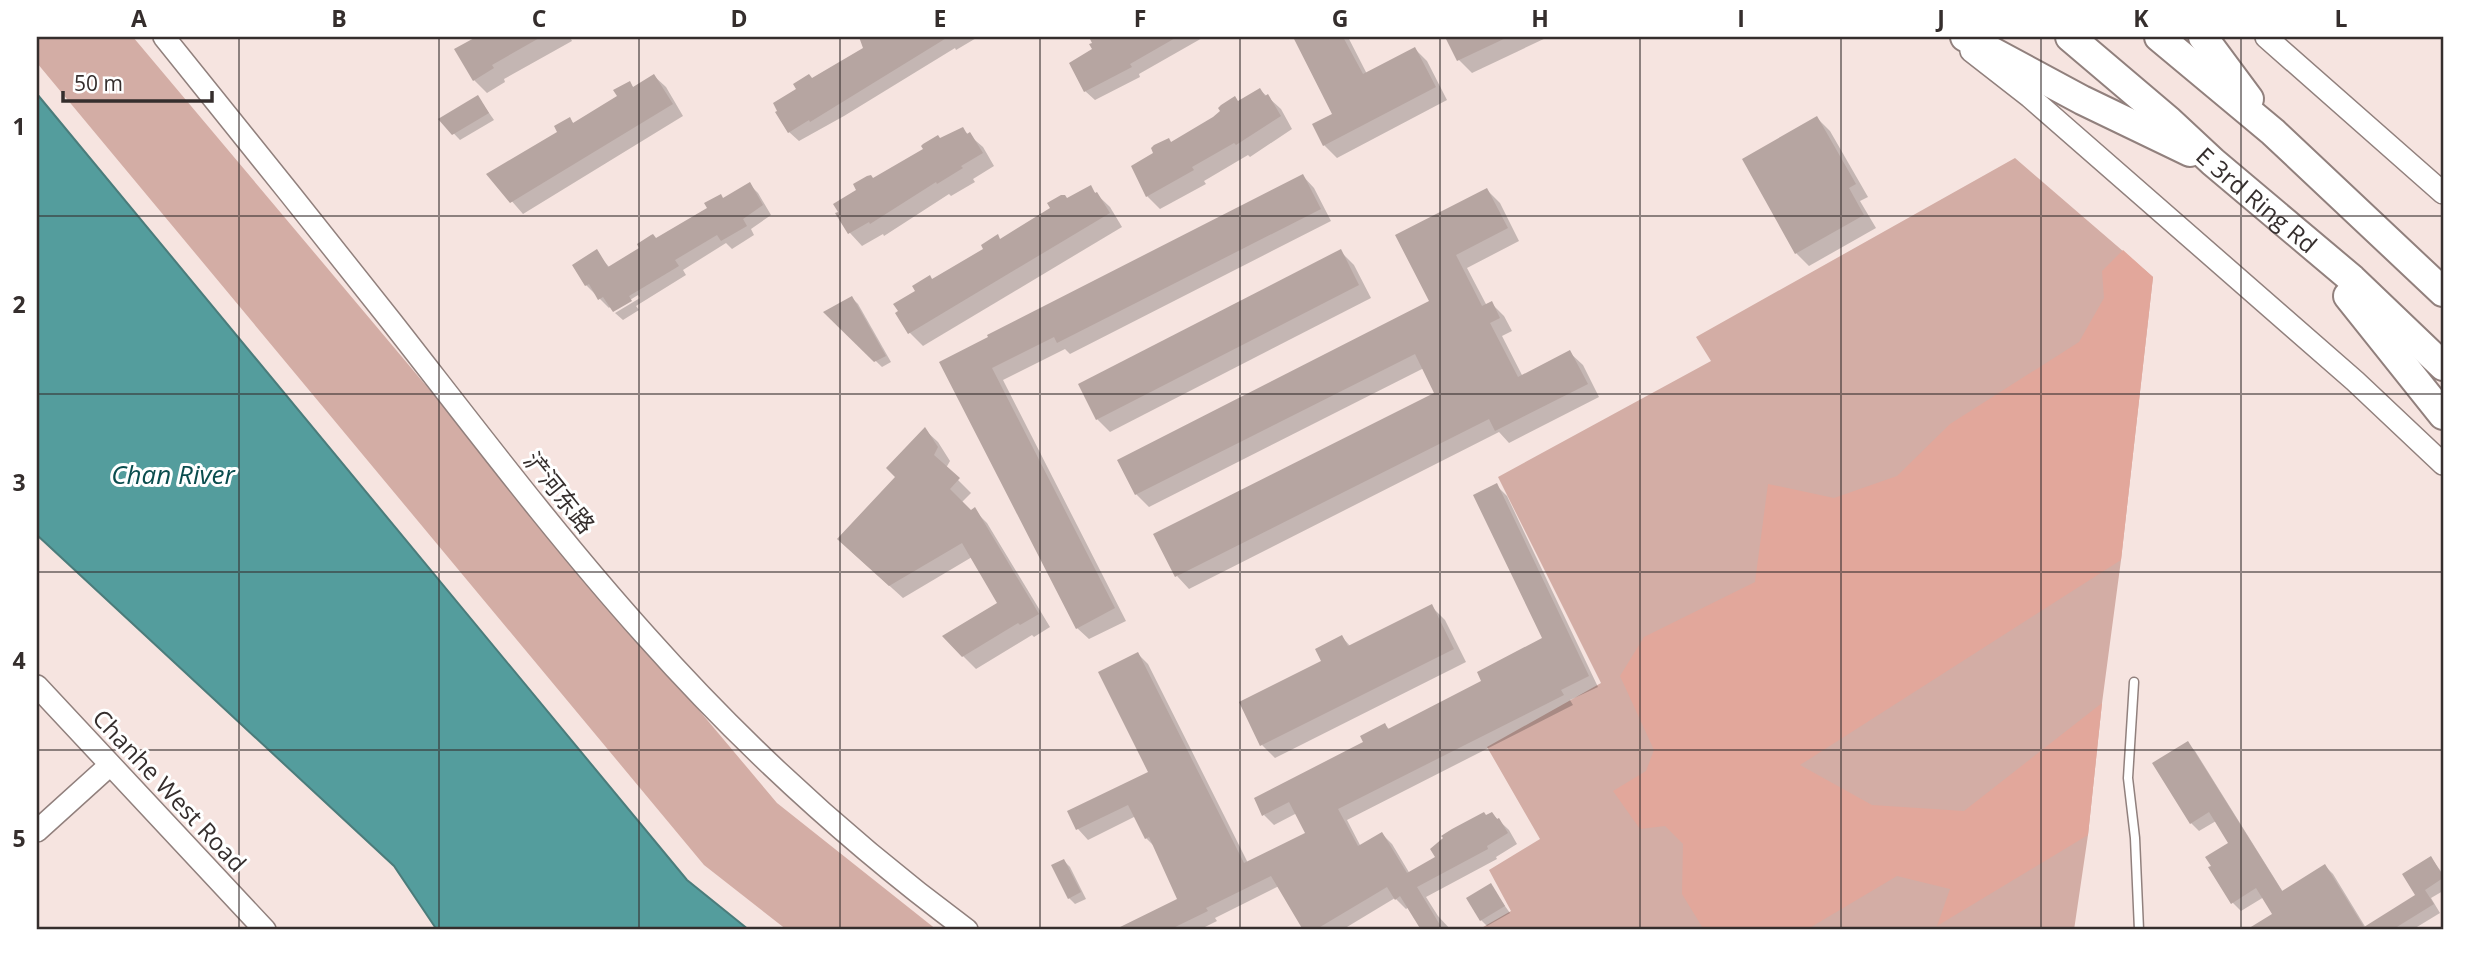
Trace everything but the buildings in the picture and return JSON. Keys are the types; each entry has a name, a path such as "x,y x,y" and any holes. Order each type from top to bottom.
{"highway":[{"path":"1965,37 2081,100 2213,162"},
{"name":"E 3rd Ring Rd","path":"2070,37 2352,279 2443,366"},
{"path":"2159,37 2273,132 2443,292"},
{"path":"2203,37 2273,132"},
{"path":"2340,193 2443,265"},
{"path":"2295,231 2443,415"}],"street":[{"name":"浐河东路","path":"164,37 486,443 645,636 794,789 871,856 967,930"},
{"path":"1952,37 2040,106 2355,381 2443,464"},
{"path":"2266,37 2443,193"},
{"name":"Chanhe West Road","path":"37,686 265,930"},
{"path":"37,831 110,765"}],"lane":[{"path":"2134,682 2128,778 2135,838 2139,930"}],"shaded area":[{"path":"37,37 133,37 777,803 937,930 787,930 704,865 37,63"},
{"path":"2015,158 2153,277 2088,835 2074,930 1478,930 1511,911 1489,870 1540,839 1487,747 1601,683 1498,477 1711,361 1696,337"},
{"path":"2123,250 2153,277 2121,560 1800,765 1872,805 1964,811 2102,703 2088,835 1937,926 1950,889 1897,876 1806,930 1704,930 1682,894 1683,844 1665,826 1640,829 1613,791 1646,771 1654,750 1620,676 1644,637 1755,582 1768,484 1834,498 1897,476 1950,424 2079,342 2104,298 2102,271"}],"water":[{"name":"Chan River","path":"37,94 687,880 749,930 437,930 394,866 37,535"}]}
